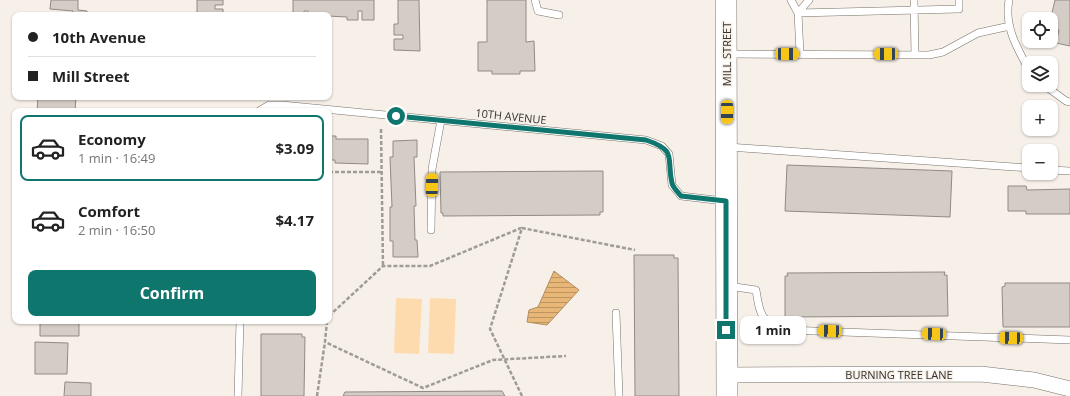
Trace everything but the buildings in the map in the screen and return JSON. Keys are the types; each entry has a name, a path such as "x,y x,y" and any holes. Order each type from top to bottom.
{"main road":[{"name":"MILL STREET","path":"726,0 727,396"}],"street":[{"name":"BURNING TREE LANE","path":"726,375 981,374 1028,379 1070,389"}],"lane":[{"path":"535,0 538,11 559,15"},
{"path":"791,0 798,13"},
{"path":"795,0 798,13 800,53"},
{"path":"798,13 802,0"},
{"path":"798,13 809,0"},
{"path":"914,0 915,54"},
{"path":"798,13 959,9 959,0"},
{"path":"1009,0 1012,39 1022,57"},
{"path":"726,54 800,53 929,55 943,52 978,33 1010,26"},
{"path":"1053,92 1066,102 1070,102"},
{"name":"10TH AVENUE","path":"264,108 269,105 282,105 314,108"},
{"name":"10TH AVENUE","path":"332,110 646,140 662,146 669,154 672,185 681,196 726,201"},
{"path":"431,230 432,170 441,120"},
{"path":"726,147 1022,168"},
{"path":"1058,171 1070,172"},
{"path":"726,286 756,290 760,313 770,324 786,330 1070,340"},
{"path":"616,312 619,396"},
{"path":"238,396 240,324"}],"path":[{"path":"381,129 383,266"},
{"path":"332,172 381,172"},
{"path":"522,228 490,329 522,396"},
{"path":"332,313 383,266 430,266 522,228 635,250"},
{"path":"317,396 327,324"},
{"path":"325,342 423,388 492,360 566,356"}],"shaded area":[{"path":"554,271 579,290 547,325 527,322 529,310 538,307"},
{"path":"396,298 422,299 419,354 394,353"},
{"path":"430,298 456,299 454,354 428,353"}],"route":[{"path":"396,116 646,140 662,146 669,154 672,185 681,196 726,201 726,330"}]}
